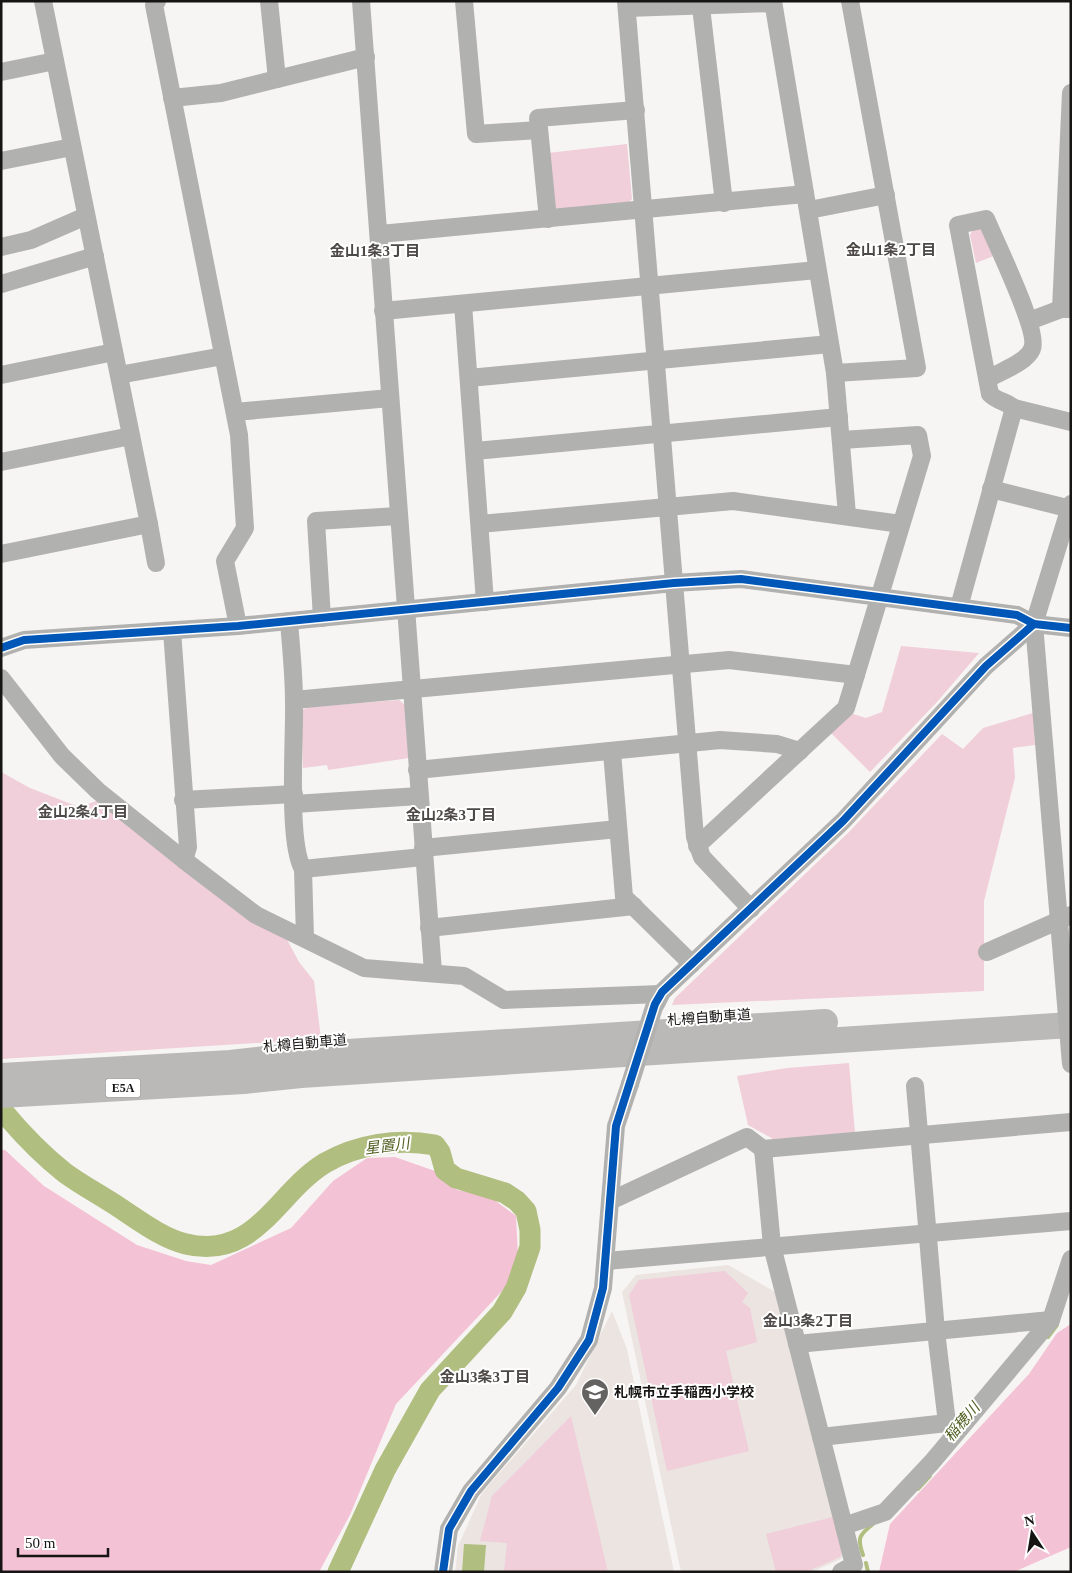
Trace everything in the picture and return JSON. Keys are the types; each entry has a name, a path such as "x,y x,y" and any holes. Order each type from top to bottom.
{"highway":[{"name":"札樽自動車道","path":"1,1094 237,1072 320,1054 1071,1008"},
{"name":"札樽自動車道","path":"1,1076 237,1072 321,1073 1071,1025"}],"street":[{"path":"43,1 156,563"},
{"path":"157,1 154,5 239,435 245,528 225,561 238,626"},
{"path":"269,1 277,79"},
{"path":"361,1 380,234 383,310 433,972"},
{"path":"464,1 476,134 539,130"},
{"path":"835,373 917,368 850,1"},
{"path":"751,909 702,858 697,846 648,286 627,5 701,7 773,2 835,373 847,515"},
{"path":"701,7 724,203"},
{"path":"172,98 221,92 366,57"},
{"path":"1,72 55,61"},
{"path":"1029,321 1066,309 1070,104"},
{"path":"548,219 538,118 636,110"},
{"path":"1,161 72,147"},
{"path":"380,234 724,203 807,202 886,195"},
{"path":"1,247 31,240 86,216"},
{"path":"988,379 1026,357 1032,350 1035,340 1029,321 986,219 958,225 990,394 997,401 1008,403 1014,408 1071,422"},
{"path":"1,284 94,256"},
{"path":"383,310 817,270"},
{"path":"463,304 485,602"},
{"path":"469,378 830,344"},
{"path":"1,375 114,352"},
{"path":"119,375 223,356"},
{"path":"234,412 390,398"},
{"path":"959,608 1014,408"},
{"path":"475,451 839,416"},
{"path":"697,846 846,708 922,456 918,435 842,440"},
{"path":"1,462 131,436"},
{"path":"991,489 1070,507 1034,624 1064,918 1062,957 1071,1064"},
{"path":"480,524 733,500 901,524"},
{"path":"322,618 316,521 398,516"},
{"path":"1,554 148,524"},
{"path":"1,648 24,640 238,626 674,583 741,579 1017,615 1034,624 1071,628"},
{"path":"289,621 294,700 294,799 298,860 303,869 305,938"},
{"path":"443,1572 449,1529 471,1490 558,1388 589,1340 604,1288 616,1126 658,999 692,964 843,822 986,666 1034,624"},
{"path":"172,630 183,800 188,847 184,860"},
{"path":"294,700 411,691 729,660 856,675"},
{"path":"1,678 62,756 98,792 256,915 364,968 433,972 464,976 504,1000 658,999"},
{"path":"417,770 729,740 776,744 800,751"},
{"path":"612,752 624,897 692,964"},
{"path":"183,800 419,796"},
{"path":"303,869 618,829"},
{"path":"430,928 634,906"},
{"path":"987,952 1064,918"},
{"path":"915,1086 936,1331 954,1425"},
{"path":"610,1202 747,1137 763,1149 1071,1122"},
{"path":"763,1149 772,1246 854,1565 841,1572"},
{"path":"606,1260 1071,1221"},
{"path":"844,1526 885,1512 932,1462 954,1425 1051,1320 1071,1259"},
{"path":"797,1344 1051,1320"},
{"path":"821,1437 954,1425"}],"shaded area":[{"path":"627,144 632,199 628,203 557,209 553,207 548,153"},
{"path":"978,228 985,232 996,255 976,263 970,235 973,229"},
{"path":"901,646 979,653 937,702 870,772 831,733 850,713 866,718 882,712"},
{"path":"399,700 405,705 409,758 328,770 327,765 303,768 301,711 308,707"},
{"path":"1033,713 1035,745 1013,748 1015,778 984,901 984,991 672,1005 675,998 848,833 942,734 963,749 983,728"},
{"path":"1,772 30,788 79,807 102,799 283,932 299,962 314,981 321,1039 1,1059"},
{"path":"849,1063 855,1133 773,1139 748,1125 737,1076 787,1068"},
{"path":"1,1150 5,1150 44,1186 137,1245 186,1261 211,1265 291,1228 333,1181 367,1158 395,1157 435,1171 457,1190 489,1196 516,1216 518,1256 505,1288 396,1404 350,1515 319,1572 1,1572"},
{"path":"728,1265 777,1293 845,1551 841,1559 812,1572 681,1572 622,1292 636,1275"},
{"path":"725,1271 748,1293 742,1302 750,1308 757,1342 726,1351 749,1451 667,1471 629,1295 639,1280"},
{"name":"札幌市立手稲西小学校","path":"612,1311 627,1349 674,1572 455,1572 458,1546 482,1493 576,1385"},
{"path":"1071,1324 1071,1547 1014,1572 879,1572 890,1524 1029,1374 1057,1333"},
{"path":"571,1416 608,1572 504,1572 507,1543 480,1541 492,1496"},
{"path":"833,1517 842,1552 840,1557 806,1572 776,1572 766,1534"},
{"path":"464,1544 486,1545 484,1572 462,1572"}],"waterway":[{"name":"星置川","path":"1,1109 32,1143 65,1173 152,1229 168,1238 186,1244 210,1247 230,1243 248,1233 263,1221 293,1190 325,1163 351,1151 378,1144 407,1142 435,1145 440,1152 445,1170 456,1178 505,1193 517,1201 526,1211 530,1230 530,1247 516,1288 502,1312 430,1390 385,1470 338,1572"},
{"name":"稲穂川","path":"1048,1337 1057,1325"},
{"name":"稲穂川","path":"918,1489 930,1476"},
{"name":"稲穂川","path":"863,1555 860,1545 861,1537 873,1524"},
{"name":"稲穂川","path":"866,1563 868,1572"}],"cycle path":[{"path":"1,648 24,640 238,626 674,583 741,579 1017,615 1034,624 1071,628"},
{"path":"443,1572 449,1529 471,1491 558,1388 589,1340 603,1288 616,1126 655,1004 662,992 843,821 986,666 1034,624"}],"place":[{"name":"札幌市立手稲西小学校","path":"595,1416"}],"district":[{"name":"金山1条2丁目","path":"891,250"},
{"name":"金山1条3丁目","path":"375,251"},
{"name":"金山2条4丁目","path":"83,812"},
{"name":"金山2条3丁目","path":"451,815"},
{"name":"金山3条2丁目","path":"808,1321"},
{"name":"金山3条3丁目","path":"485,1377"}]}
